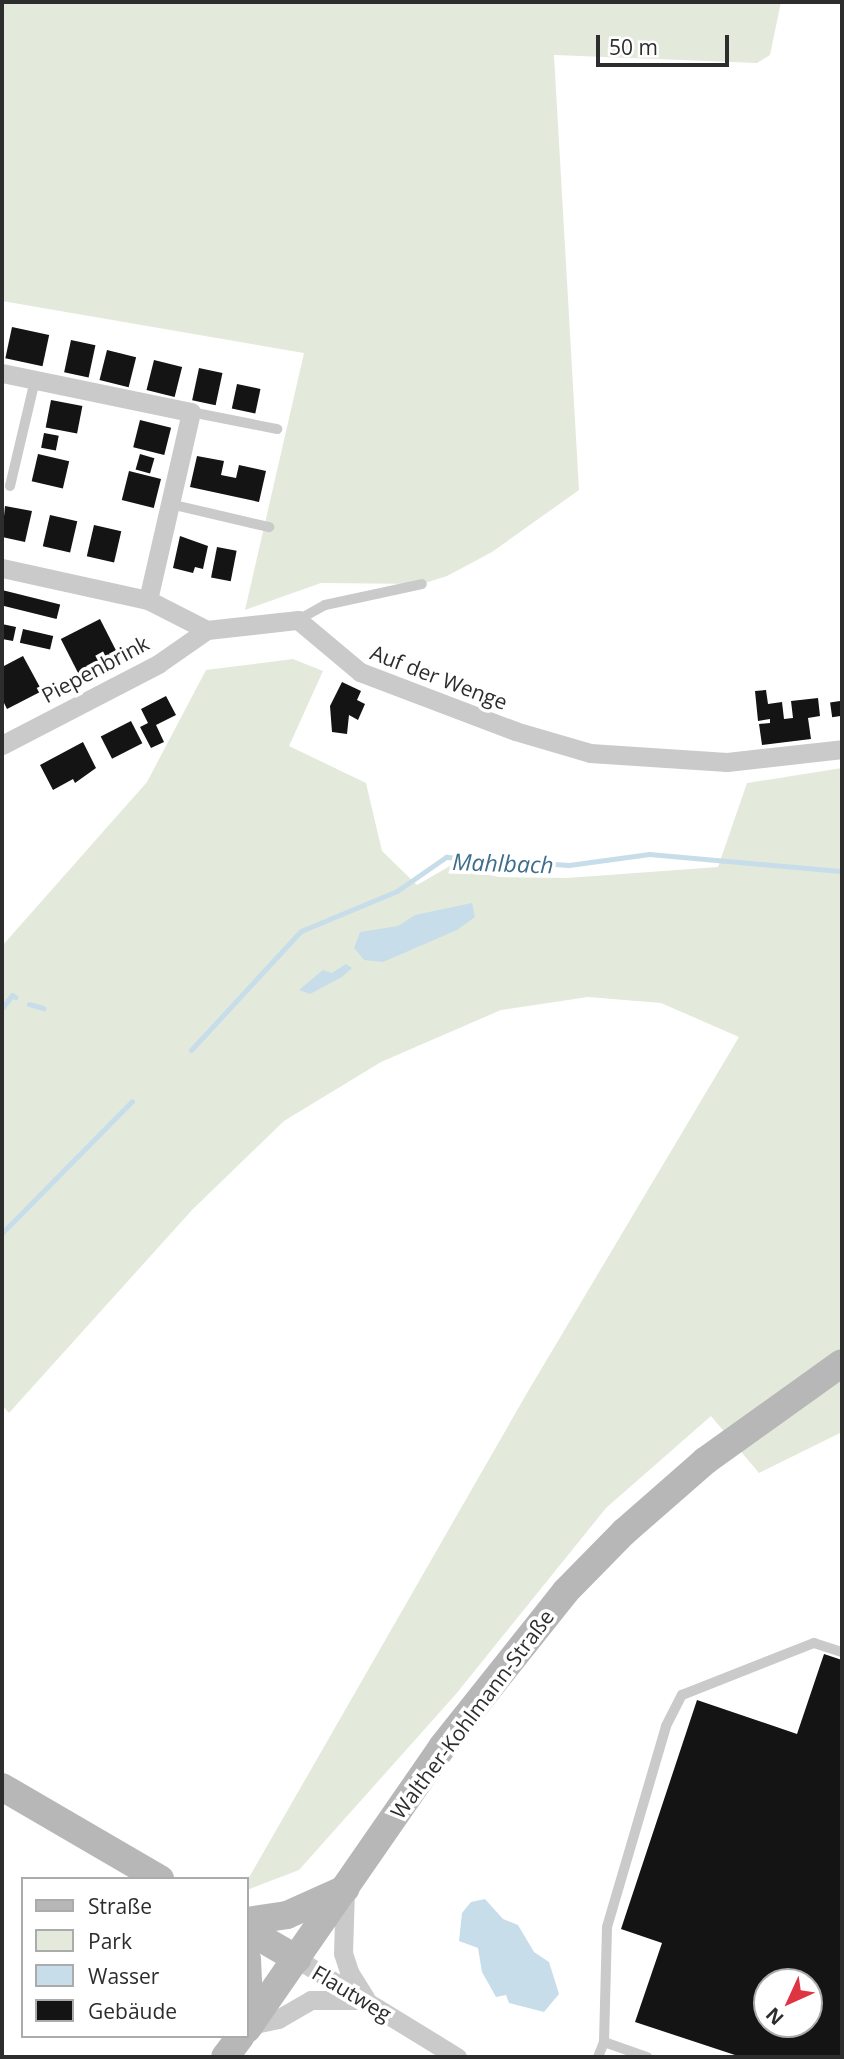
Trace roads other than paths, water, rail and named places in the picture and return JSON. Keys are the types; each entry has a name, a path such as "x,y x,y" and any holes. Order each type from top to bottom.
{"main road":[{"name":"Walther-Kohlmann-Straße","path":"248,2027 442,1747 566,1591 624,1532 705,1461 842,1363"},
{"path":"2,1787 157,1877"},
{"path":"248,1920 287,1915 345,1889"},
{"name":"Flautweg","path":"248,1931 297,1959"},
{"name":"Walther-Kohlmann-Straße","path":"225,2057 240,2038"}],"street":[{"path":"2,373 191,412 148,600"},
{"path":"2,568 148,600 207,630 298,620"},
{"name":"Auf der Wenge","path":"298,620 359,672 515,731 590,753 727,762 842,749"},
{"name":"Piepenbrink","path":"2,745 158,664 207,630"},
{"path":"345,1889 343,1952 349,1972 367,2001"},
{"name":"Flautweg","path":"297,1959 457,2057"},
{"path":"248,2029 278,2018 311,2000 332,1997 367,2001"}],"lane":[{"path":"10,486 36,380"},
{"path":"191,412 276,429"},
{"path":"170,504 269,527"},
{"path":"298,620 325,605 422,584"},
{"path":"597,2057 604,2042 607,1927 666,1726 682,1695 814,1643 842,1652"},
{"path":"604,2042 647,2057"}],"water":[{"path":"472,903 475,917 457,930 383,962 364,960 354,948 360,932 398,926 415,915"},
{"path":"346,964 352,968 342,977 310,994 299,990 323,970 332,973"},
{"path":"485,1899 503,1919 518,1925 534,1952 549,1962 559,1994 544,2012 509,2003 506,1995 496,1997 482,1972 478,1948 459,1941 462,1913 471,1902"}],"waterway":[{"name":"Mahlbach","path":"191,1050 301,931 397,891 446,857 569,865 649,854 840,871"},
{"name":"Mahlbach","path":"2,1008 12,995 15,997"},
{"name":"Mahlbach","path":"29,1004 43,1008"},
{"path":"2,1233 132,1101"}]}
